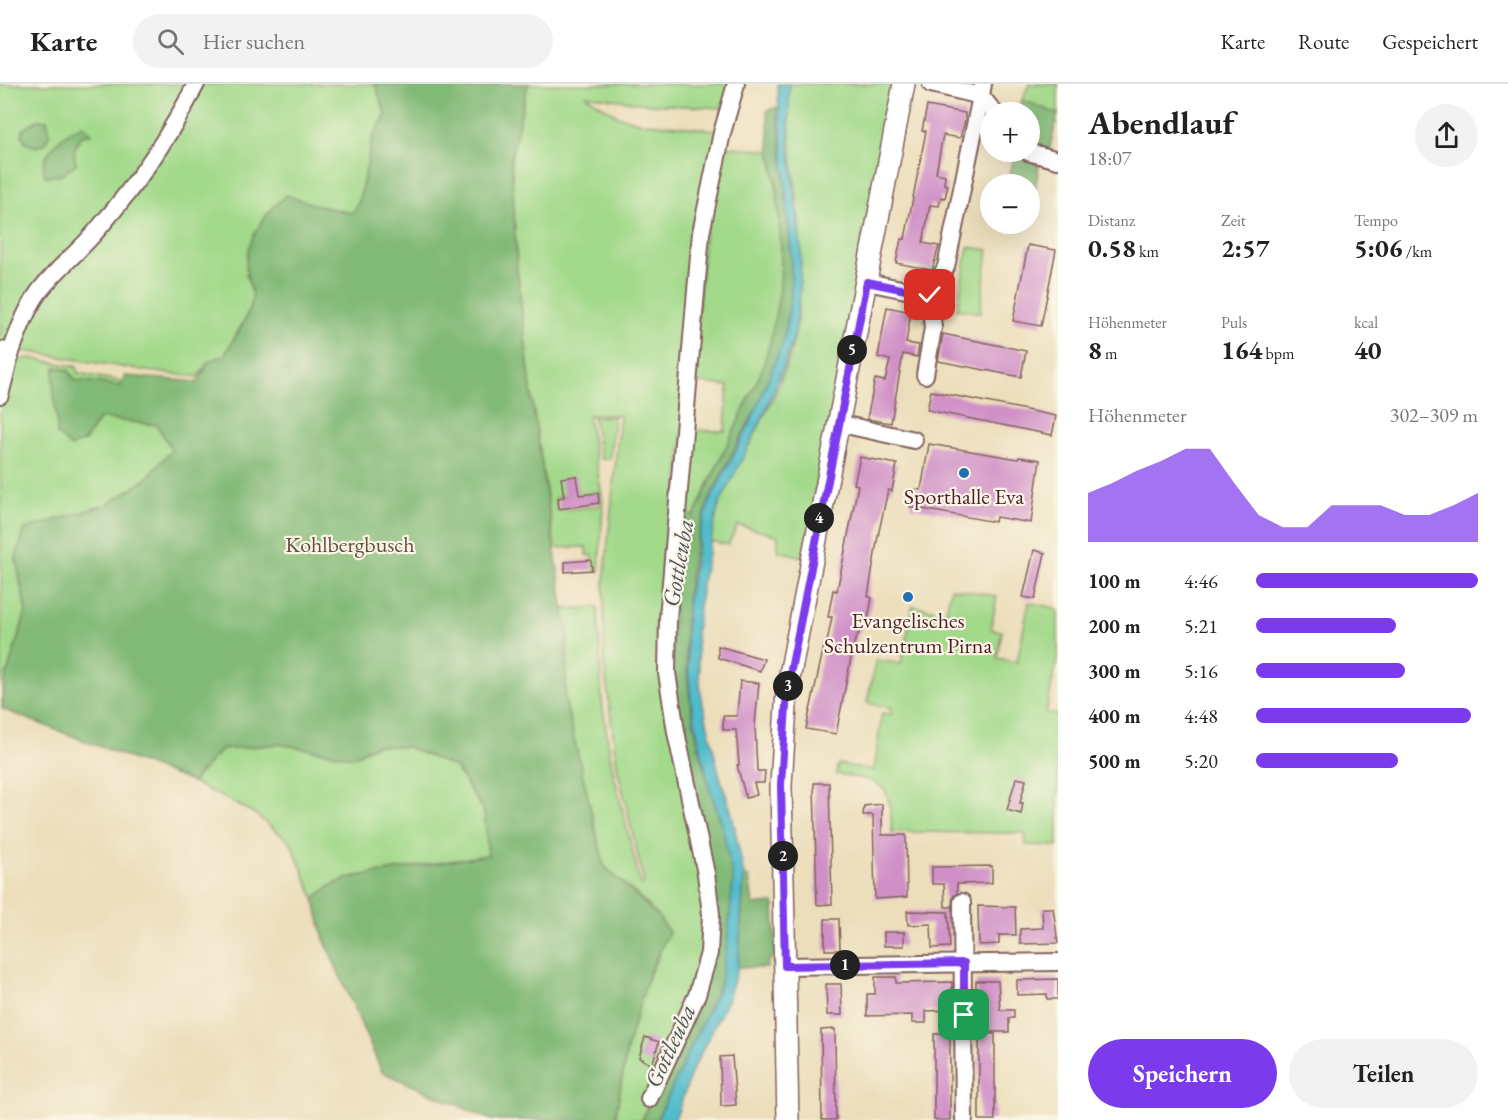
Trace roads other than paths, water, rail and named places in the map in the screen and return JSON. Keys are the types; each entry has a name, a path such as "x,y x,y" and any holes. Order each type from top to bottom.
{"main road":[{"path":"788,1120 781,785 786,699 837,423 867,282 904,84"}],"street":[{"path":"0,395 6,351 39,292 92,236 126,195 167,135 196,84"},
{"path":"649,1099 686,1023 709,953 711,914 706,874 676,732 667,673 668,618 701,233 722,133 736,84"},
{"path":"925,375 933,328 930,295 946,267 982,90 931,84"},
{"path":"1040,155 1058,160"},
{"path":"867,282 930,295"},
{"path":"837,423 914,440"},
{"path":"962,902 964,1120"},
{"path":"785,966 1058,962"}],"water":[{"path":"777,84 789,84 789,143 801,249 800,294 794,336 761,421 718,507 702,582 696,633 701,696 720,777 732,814 744,876 738,967 728,999 692,1071 674,1120 657,1120 720,984 727,945 733,880 721,821 709,787 691,703 686,637 687,603 700,532 709,502 752,419 783,342 791,298 791,253"}],"place":[{"name":"Sporthalle Eva","path":"964,473"},
{"name":"Evangelisches Schulzentrum Pirna","path":"908,597"}],"park label":[{"name":"Kohlbergbusch","path":"350,544"}],"water label":[{"name":"Gottleuba","path":"678,563"},
{"name":"Gottleuba","path":"670,1046"}]}
